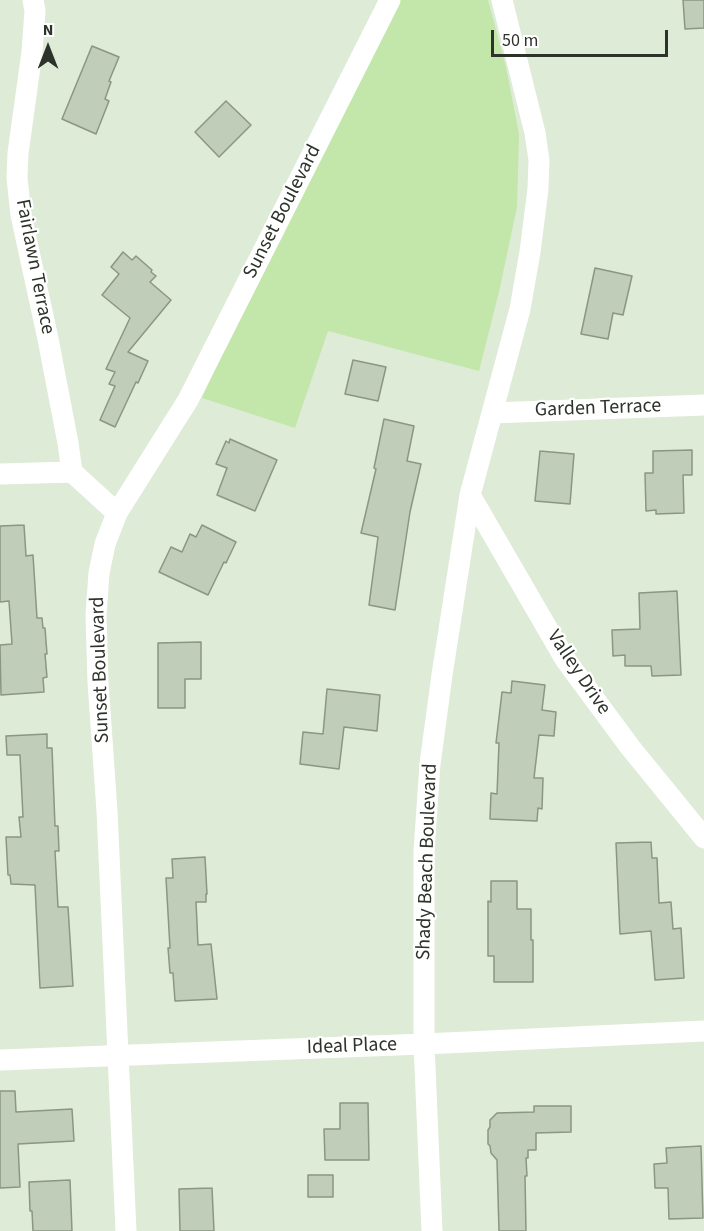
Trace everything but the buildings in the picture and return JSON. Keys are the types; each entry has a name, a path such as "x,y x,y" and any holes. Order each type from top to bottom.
{"street":[{"name":"Fairlawn Terrace","path":"33,0 35,11 32,52 18,153 17,178 21,215 48,339 72,472"},
{"name":"Sunset Boulevard","path":"126,1231 107,811 98,682 96,615 99,573 105,544 117,513 188,400 390,0"},
{"path":"492,413 520,309 530,252 538,189 539,160 524,85 502,0"},
{"name":"Garden Terrace","path":"492,413 704,405"},
{"name":"Shady Beach Boulevard","path":"432,1231 424,1044 424,852 430,764 470,495 492,413"},
{"path":"0,474 72,472 117,513"},
{"name":"Valley Drive","path":"470,495 565,659 630,747 704,838"},
{"name":"Ideal Place","path":"0,1060 704,1031"}],"green space":[{"path":"400,0 488,0 506,67 519,134 517,207 479,371 328,331 295,428 202,398 251,292"}]}
